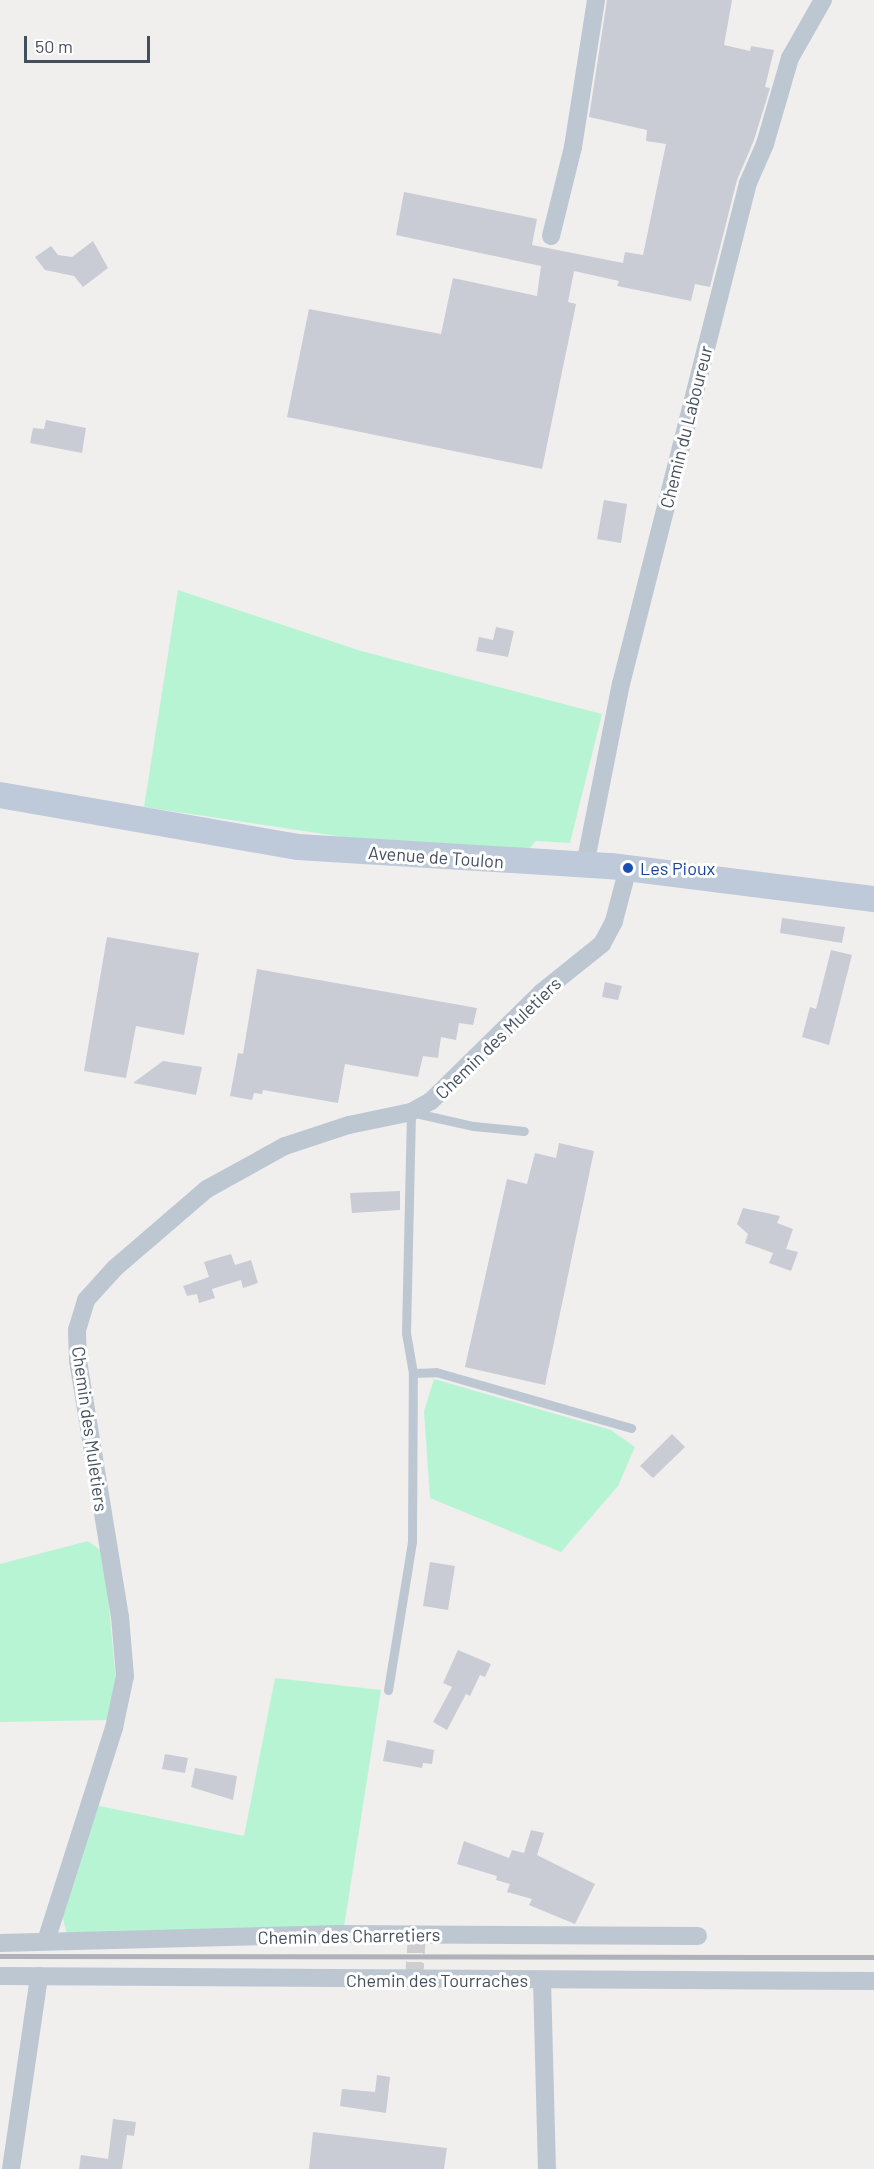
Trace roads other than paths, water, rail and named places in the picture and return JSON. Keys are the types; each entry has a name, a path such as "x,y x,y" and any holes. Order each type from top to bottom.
{"main road":[{"name":"Avenue de Toulon","path":"0,795 298,847 628,868 874,899"}],"street":[{"path":"551,236 573,147 596,0"},
{"name":"Chemin du Laboureur","path":"585,865 621,684 748,183 765,144 790,58 823,0"},
{"name":"Chemin des Muletiers","path":"46,1941 114,1728 124,1676 120,1617 78,1360 77,1330 86,1300 115,1268 207,1189 285,1146 349,1125 411,1112 431,1101 542,992 602,944 614,921 628,868"},
{"name":"Chemin des Charretiers","path":"0,1943 333,1934 698,1936"},
{"name":"Chemin des Tourraches","path":"0,1976 874,1981"},
{"path":"10,2169 39,1976"},
{"path":"542,1980 547,2169"}],"lane":[{"path":"388,1690 412,1541 413,1374 406,1333 411,1112 473,1126 524,1131"},
{"path":"413,1374 436,1372 631,1428"}],"tunnel":[{"path":"414,1980 417,1934"}],"railway":[{"path":"0,1956 874,1957"}],"place":[{"name":"Les Pioux","path":"628,868"}]}
